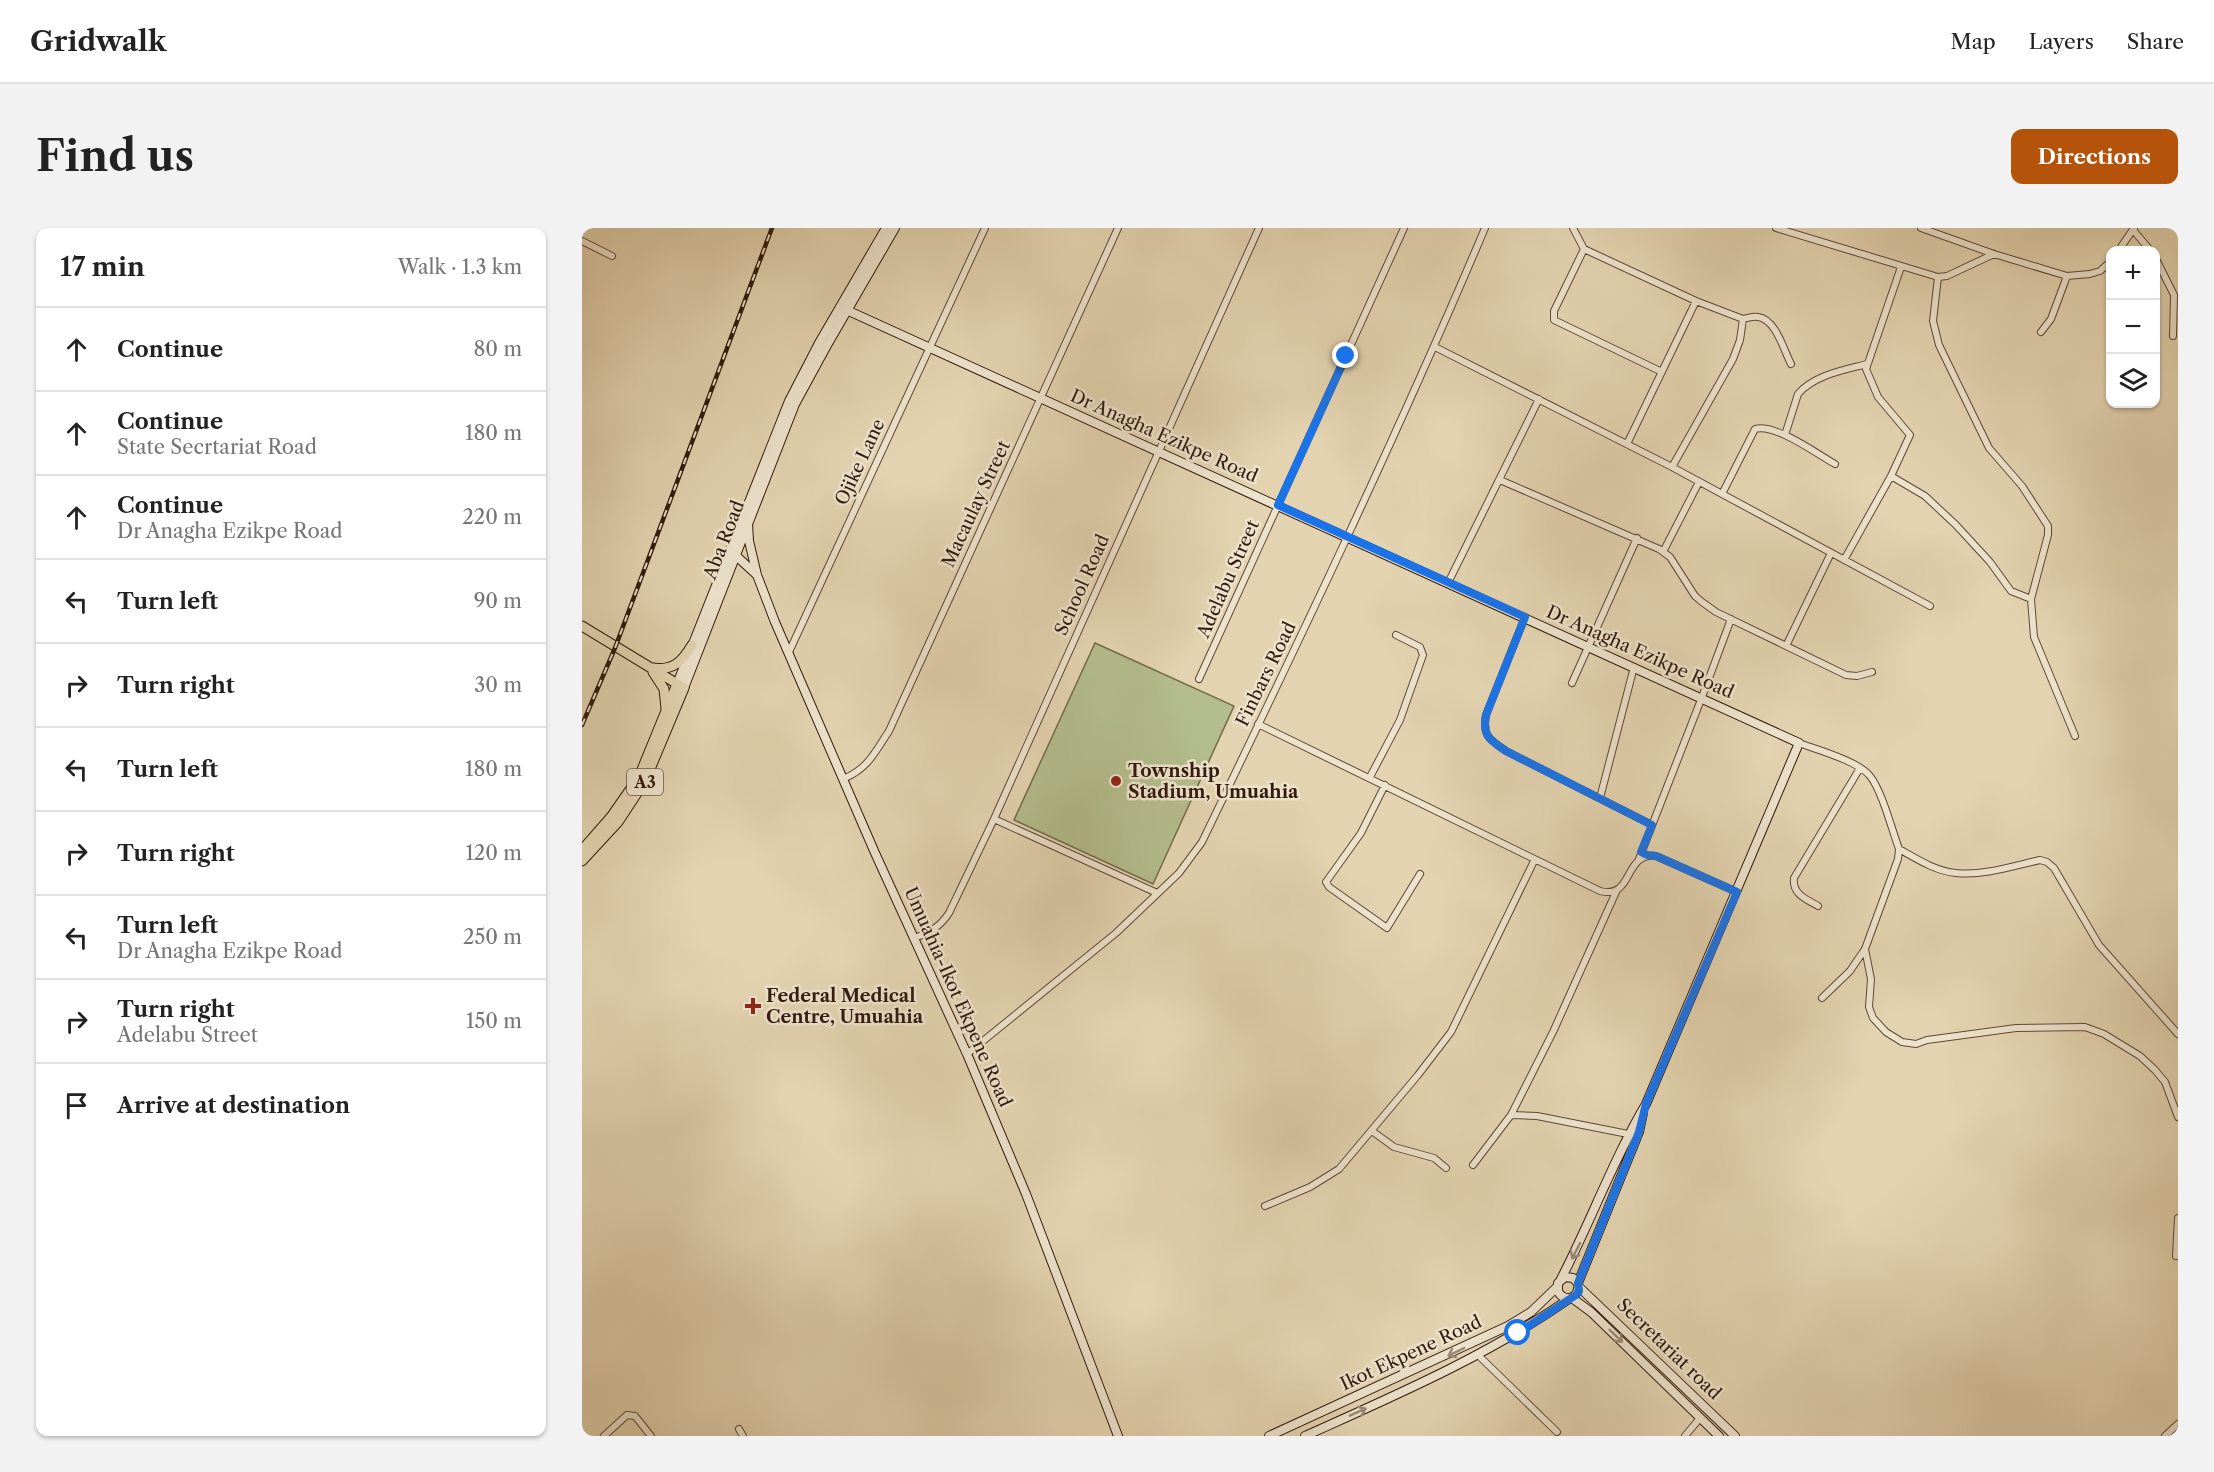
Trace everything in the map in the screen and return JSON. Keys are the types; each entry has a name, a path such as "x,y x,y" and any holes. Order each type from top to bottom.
{"main road":[{"path":"582,626 681,686"},
{"path":"648,667 664,669 674,666 693,645"},
{"path":"648,667 664,689 665,716"},
{"name":"Aba Road","path":"582,850 626,798 651,752 665,716 681,686"},
{"name":"Aba Road","path":"582,861 618,822 645,781 681,686"}],"street":[{"name":"Aba Road","path":"681,686 731,567 734,548 748,523 795,404 886,228"},
{"name":"Aba Road","path":"681,686 693,645 734,548 789,401 843,309 895,228"},
{"name":"Ojike Lane","path":"789,652 985,228"},
{"name":"Macaulay Street","path":"843,779 855,774 868,763 889,731 1118,228"},
{"name":"School Road","path":"914,938 942,924 994,819 1259,228"},
{"name":"Adelabu Street","path":"1199,679 1404,228"},
{"name":"Finbars Road","path":"967,1054 1116,933 1179,873 1202,842 1347,538 1435,347 1485,228"},
{"path":"1573,228 1584,249 1696,301 1743,319 1758,316 1767,321 1791,364"},
{"path":"1776,228 1938,277 1947,276 1994,254"},
{"path":"1921,228 1994,254 2067,276 2090,274 2100,271 2106,266"},
{"path":"2121,246 2134,229 2147,246"},
{"path":"582,241 612,256"},
{"path":"1584,249 1554,311 1554,320 1662,372"},
{"path":"1844,560 1891,476 1910,435 1878,397 1866,369 1901,267"},
{"path":"2160,267 2174,295 2173,336"},
{"path":"2041,332 2051,319 2067,276"},
{"path":"1938,277 1933,321 1939,345 1989,448 2022,486 2048,526 2048,535 2031,599 2034,637 2075,736"},
{"path":"1627,444 1696,301"},
{"name":"Dr Anagha Ezikpe Road","path":"843,309 1799,742"},
{"path":"1672,467 1733,359 1740,340 1743,319"},
{"path":"1435,347 1672,467 1930,606"},
{"path":"1785,435 1802,389 1826,375 1867,364"},
{"path":"1448,583 1539,399"},
{"path":"1722,494 1755,429 1760,427 1785,435 1835,464"},
{"path":"1891,476 1925,496 1990,562 2011,591 2031,599"},
{"path":"1500,480 1637,538 1664,552 1670,557 1695,596 1716,612 1846,675 1857,676 1872,672"},
{"path":"1664,552 1699,482"},
{"path":"748,523 748,541 757,575"},
{"path":"1572,683 1637,538"},
{"path":"734,548 751,552"},
{"path":"734,548 757,575"},
{"path":"1786,646 1831,553"},
{"path":"731,567 738,563 748,566"},
{"name":"Umuahia-Ikot Ekpene Road","path":"757,575 843,779 967,1054 1026,1194 1118,1436"},
{"path":"1525,617 1486,715 1484,727 1487,736 1506,751 1652,825"},
{"path":"1258,724 1370,777 1534,861 1609,894 1620,889 1644,853 1652,825 1731,619"},
{"path":"1370,777 1400,720 1423,655 1419,647 1396,635"},
{"path":"1599,798 1634,667"},
{"path":"1305,1436 1412,1388 1478,1355 1537,1321 1579,1291 1579,1285 1639,1132 1646,1104 1799,742 1860,768 1870,775 1899,849 1898,859 1864,949 1850,971 1822,998"},
{"path":"1818,906 1797,892 1793,885 1794,878 1860,768"},
{"path":"1385,785 1360,833 1326,882 1329,887 1387,928 1420,873"},
{"path":"994,819 1157,893"},
{"path":"1899,849 1927,865 1956,873 1993,870 2040,860 2047,862 2054,868 2099,945 2178,1034"},
{"path":"1644,853 1656,856 1737,892"},
{"path":"1265,1206 1310,1187 1339,1169 1450,1032 1534,861"},
{"path":"1473,1165 1511,1115 1553,1032 1616,892"},
{"path":"1864,949 1871,979 1869,1006 1873,1018 1886,1032 1902,1042 1916,1044 1927,1040 2016,1028 2085,1027 2104,1034 2140,1056 2155,1070 2165,1082 2178,1118"},
{"name":"Ikot Ekpene Road","path":"1269,1436 1508,1326 1531,1312 1559,1283 1585,1233 1628,1134 1646,1104"},
{"path":"1511,1115 1537,1116 1628,1134"},
{"path":"1372,1131 1394,1147 1434,1158 1446,1168"},
{"path":"2176,1256 2178,1218"},
{"path":"1579,1285 1573,1278 1559,1283 1561,1296 1571,1298 1591,1312 1719,1436"},
{"name":"Secretariat road","path":"1579,1285 1735,1436"},
{"path":"1478,1355 1557,1435"},
{"path":"604,1436 627,1415 635,1416 651,1436"},
{"path":"1684,1436 1700,1418"},
{"path":"2165,1436 2178,1424"},
{"path":"739,1429 743,1436"}],"green space":[{"name":"Township Stadium, Umuahia","path":"1095,643 1234,706 1153,884 1014,820"}],"railway":[{"path":"582,725 615,648 772,228"}],"place":[{"name":"Township Stadium, Umuahia","path":"1116,781"},
{"name":"Federal Medical Centre, Umuahia","path":"753,1006"}],"route":[{"path":"1346,356 1278,505 1525,617 1486,715 1484,727 1487,736 1506,751 1652,825 1641,852 1656,856 1737,892 1646,1104 1639,1132 1578,1283 1579,1291 1518,1333"}]}
